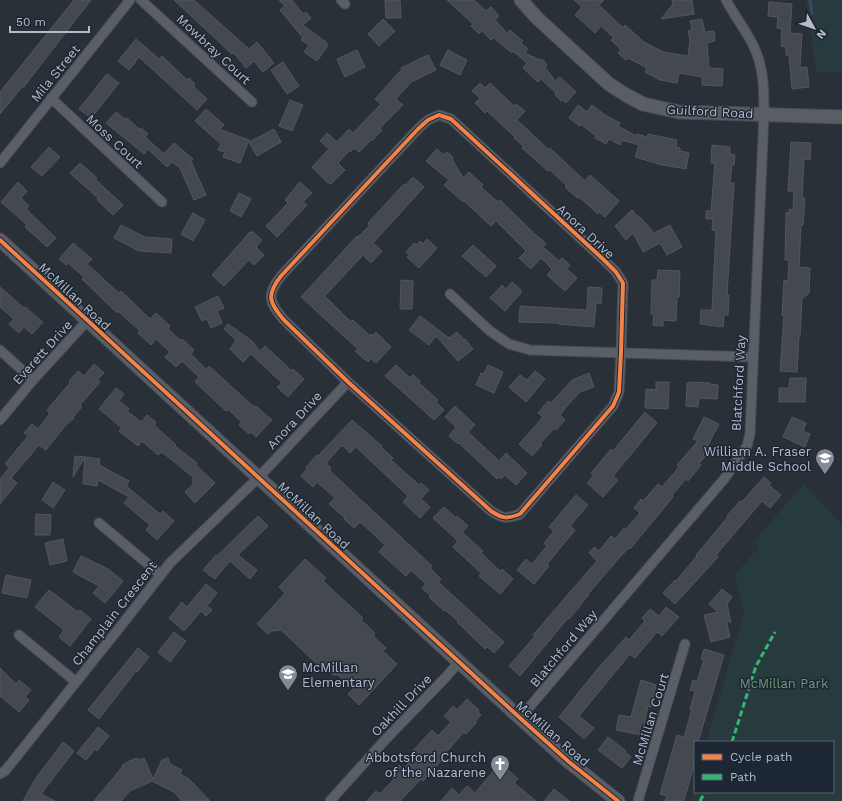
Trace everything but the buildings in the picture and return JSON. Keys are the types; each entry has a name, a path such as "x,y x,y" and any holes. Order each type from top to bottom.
{"street":[{"name":"Mila Street","path":"0,162 130,0"},
{"name":"Mowbray Court","path":"141,0 252,102"},
{"name":"Guilford Road","path":"521,0 543,23 609,84 643,104 679,112 842,117"},
{"name":"Blatchford Way","path":"520,718 725,478 747,446 750,434 764,86 757,55 753,45 726,0"},
{"name":"Moss Court","path":"51,98 162,202"},
{"name":"Anora Drive","path":"439,115 451,119 616,272 623,284 619,392 613,406 520,514 508,518 491,512 348,382 275,310 271,299 273,286 418,128 428,120 439,115"},
{"name":"McMillan Road","path":"0,240 520,718 569,762 618,801"},
{"path":"450,294 490,331 508,344 530,350 621,352 753,358"},
{"name":"Everett Drive","path":"0,420 33,380 87,321"},
{"path":"0,350 33,380"},
{"name":"Anora Drive","path":"259,477 348,382"},
{"name":"Champlain Crescent","path":"0,774 5,771 178,554 259,477"},
{"path":"99,523 160,575"},
{"path":"19,635 76,682"},
{"name":"McMillan Court","path":"638,801 686,644"},
{"name":"Oakhill Drive","path":"330,801 459,662"}],"green space":[{"path":"806,0 842,0 842,73 816,72"},
{"name":"McMillan Park","path":"804,484 842,525 842,801 691,801 694,791 694,793 834,793 834,741 706,741 744,613 735,574 759,547 753,542"}],"waterway":[{"path":"810,0 812,13"}],"marked path":[{"path":"732,741 756,666 775,632"},
{"path":"700,801 704,793"}],"cycle path":[{"path":"439,115 451,119 604,260 616,272 623,283 619,392 613,406 520,514 512,517 502,517 491,511 348,382 284,320 275,309 271,299 273,288 281,276 418,129 428,120 439,115"},
{"path":"0,240 520,718 569,762 618,801"}],"place":[{"name":"William A. Fraser Middle School","path":"825,475"},
{"name":"McMillan Elementary","path":"288,691"},
{"name":"Abbotsford Church of the Nazarene","path":"500,781"}]}
